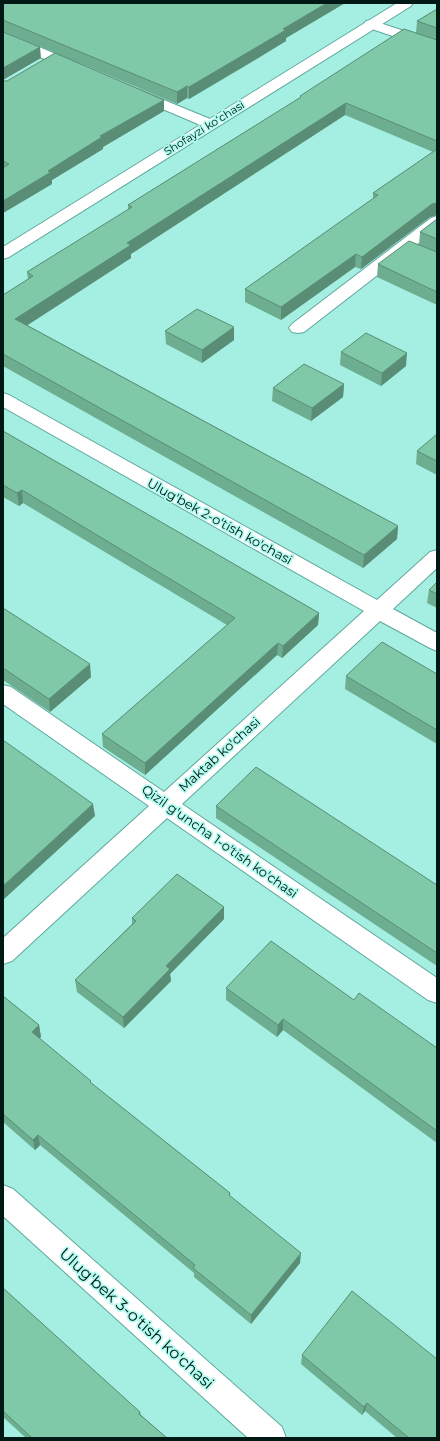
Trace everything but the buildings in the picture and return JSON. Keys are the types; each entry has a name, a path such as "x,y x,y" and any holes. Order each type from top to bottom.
{"street":[{"name":"Shofayzi koʻchasi","path":"3,254 404,3"},
{"path":"372,24 437,48"},
{"path":"3,36 90,73"},
{"path":"42,66 55,58"},
{"path":"125,88 210,124"},
{"path":"298,328 412,249 437,222"},
{"name":"Ulug'bek 2-o'tish ko'chasi","path":"3,399 437,643"},
{"name":"Maktab ko'chasi","path":"3,953 377,610 437,557"},
{"name":"Qizil g'uncha 1-o'tish ko'chasi","path":"3,693 166,803 437,992"},
{"name":"Ulug'bek 3-o'tish ko'chasi","path":"3,1198 271,1438"}]}
